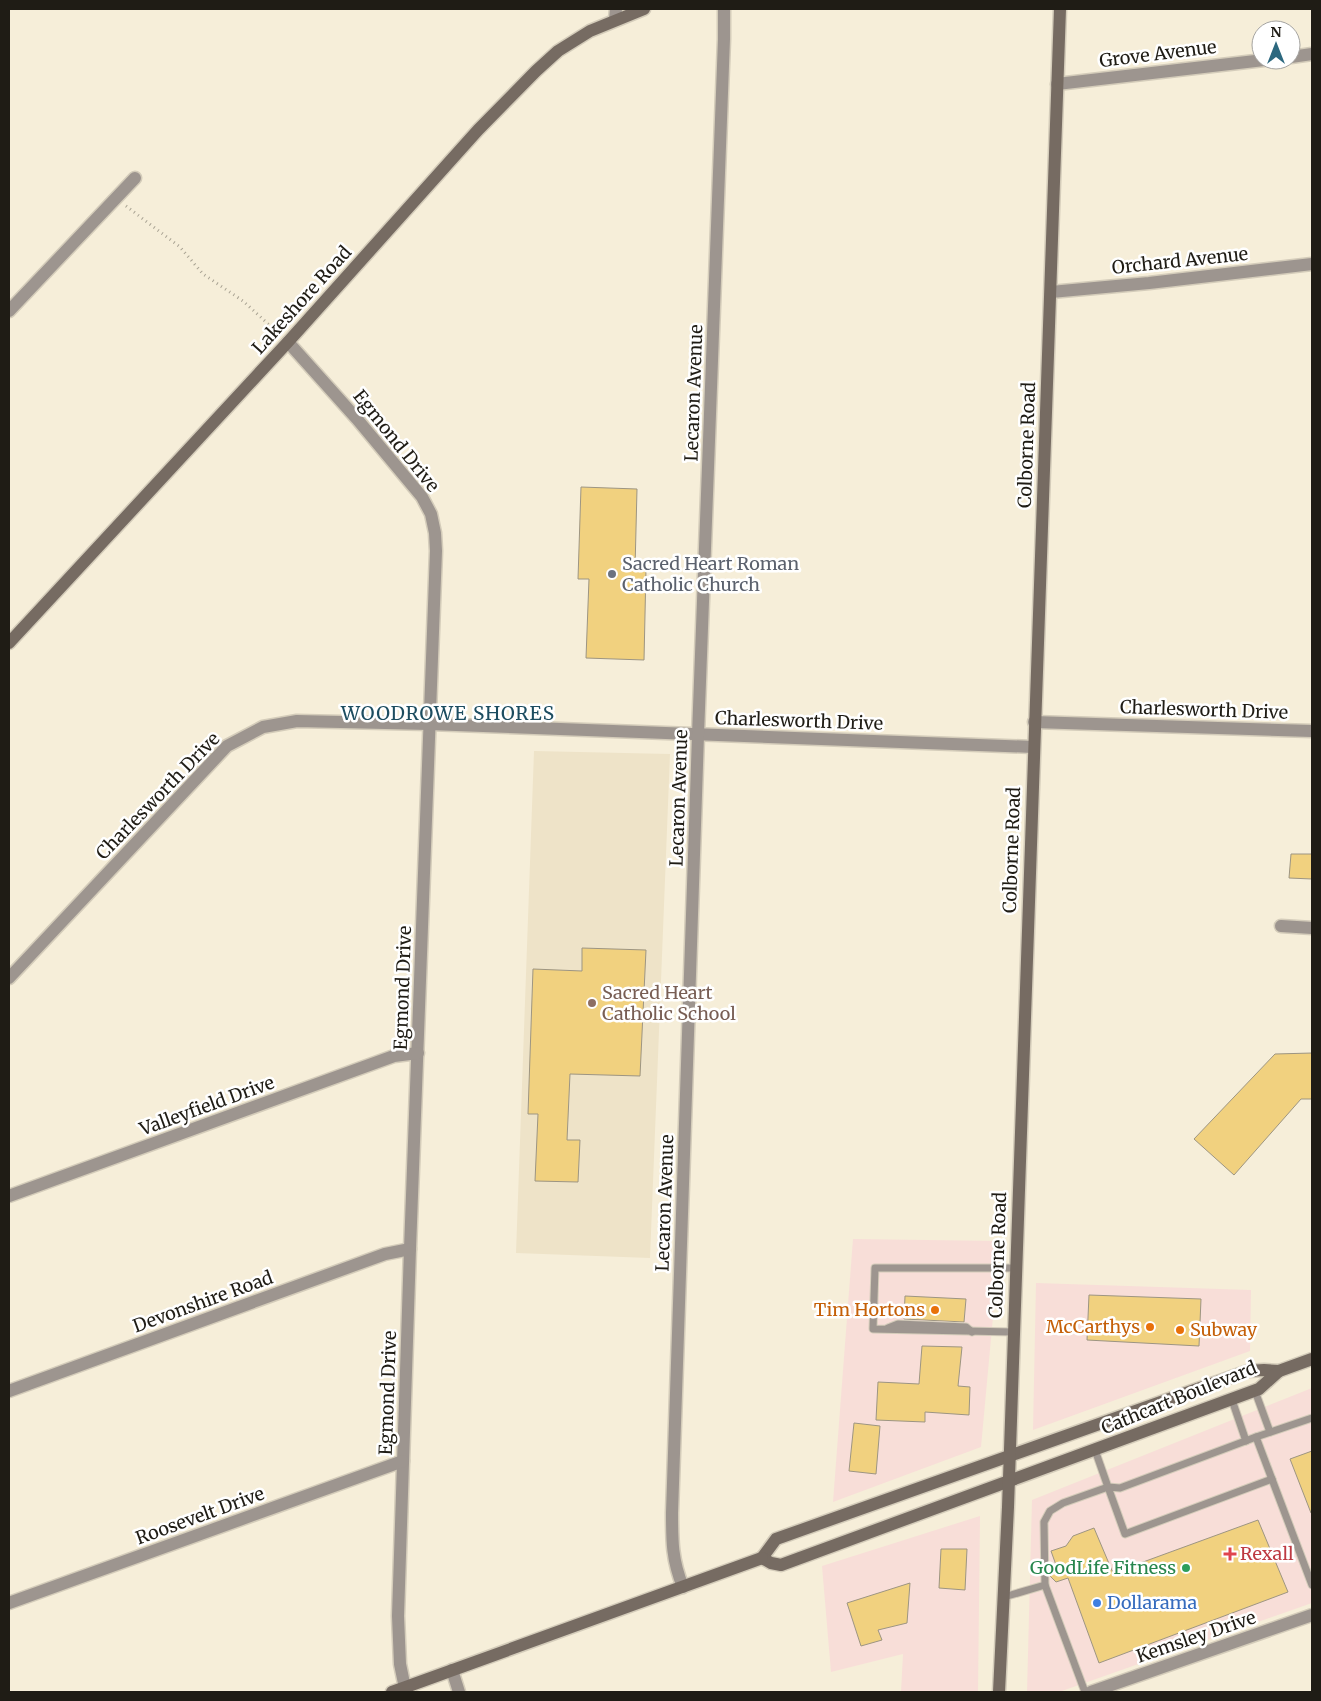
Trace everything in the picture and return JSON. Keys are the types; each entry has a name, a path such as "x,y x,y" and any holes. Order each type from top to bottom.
{"street":[{"name":"Lakeshore Road","path":"9,644 288,342 478,130 536,72 558,51 616,14 644,9"},
{"name":"Lecaron Avenue","path":"683,1587 674,1561 672,1513 724,9"},
{"name":"Colborne Road","path":"999,1692 1004,1597 1060,9"},
{"name":"Grove Avenue","path":"1057,84 1251,62"},
{"path":"9,310 135,178"},
{"name":"Orchard Avenue","path":"1051,292 1159,282 1312,264"},
{"name":"Egmond Drive","path":"288,342 357,419 422,497 431,514 435,533 436,551 398,1616 400,1664 406,1688"},
{"name":"Charlesworth Drive","path":"9,978 228,746 263,727 297,721 430,724 1034,747"},
{"name":"Charlesworth Drive","path":"1034,722 1312,732"},
{"path":"1281,926 1312,928"},
{"name":"Valleyfield Drive","path":"9,1196 394,1056 418,1053"},
{"name":"Devonshire Road","path":"9,1391 385,1254 410,1249"},
{"path":"1279,1371 1312,1359"},
{"name":"Cathcart Boulevard","path":"1248,1371 1279,1371 1270,1381 1255,1391 1232,1400 781,1565 762,1558 776,1539 1248,1371"},
{"name":"Roosevelt Drive","path":"9,1603 403,1461"},
{"path":"392,1692 762,1558"},
{"name":"Kemsley Drive","path":"1092,1692 1312,1615"},
{"path":"452,1670 459,1692"}],"lane":[{"path":"1013,1332 873,1329 875,1268 1015,1268"},
{"path":"1255,1391 1270,1432"},
{"path":"1232,1400 1246,1441"},
{"path":"1085,1692 1045,1586 1044,1522 1050,1511 1063,1503 1108,1487 1120,1488 1312,1418"},
{"path":"1256,1437 1310,1575 1312,1585"},
{"path":"1095,1450 1125,1534 1272,1479"},
{"path":"1004,1597 1045,1586"}],"path":[{"path":"116,198 180,247 203,274 243,301 288,342"}],"shaded area":[{"name":"Sacred Heart Catholic School","path":"534,751 670,754 650,1258 516,1253"},
{"path":"853,1239 1000,1241 981,1447 833,1502"},
{"path":"1036,1283 1251,1290 1250,1351 1033,1430"},
{"path":"1312,1388 1312,1603 1059,1692 1027,1692 1032,1500"},
{"path":"980,1516 978,1692 901,1692 903,1654 831,1672 822,1566"}],"building":[{"name":"Sacred Heart Roman Catholic Church","path":"581,487 637,489 635,569 646,569 644,660 586,658 589,579 578,579"},
{"path":"1291,854 1312,854 1312,879 1289,878"},
{"path":"582,948 646,950 640,1076 570,1074 567,1140 580,1140 578,1182 535,1181 538,1114 528,1114 533,969 582,971"},
{"path":"1312,1053 1312,1099 1301,1099 1234,1175 1194,1139 1275,1054"},
{"path":"1089,1295 1201,1299 1199,1346 1087,1340"},
{"name":"Tim Hortons","path":"905,1296 966,1299 964,1322 904,1319"},
{"path":"922,1346 962,1347 958,1386 970,1387 969,1415 925,1412 925,1422 876,1420 878,1382 919,1384"},
{"path":"854,1423 880,1426 876,1474 849,1471"},
{"path":"1312,1451 1312,1513 1311,1513 1290,1459"},
{"path":"1258,1520 1288,1592 1099,1663 1068,1578 1056,1582 1050,1576 1050,1568 1056,1565 1051,1551 1066,1546 1073,1536 1094,1528 1113,1573"},
{"path":"941,1549 967,1549 965,1590 939,1588"},
{"path":"910,1583 907,1623 878,1630 882,1640 861,1646 847,1603"}],"place":[{"name":"Sacred Heart Roman Catholic Church","path":"612,574"},
{"name":"Sacred Heart Catholic School","path":"592,1003"},
{"name":"Tim Hortons","path":"935,1310"},
{"name":"McCarthys","path":"1150,1327"},
{"name":"Subway","path":"1180,1330"},
{"name":"Rexall","path":"1230,1554"},
{"name":"GoodLife Fitness","path":"1186,1568"},
{"name":"Dollarama","path":"1097,1603"}],"district":[{"name":"WOODROWE SHORES","path":"448,713"}]}
